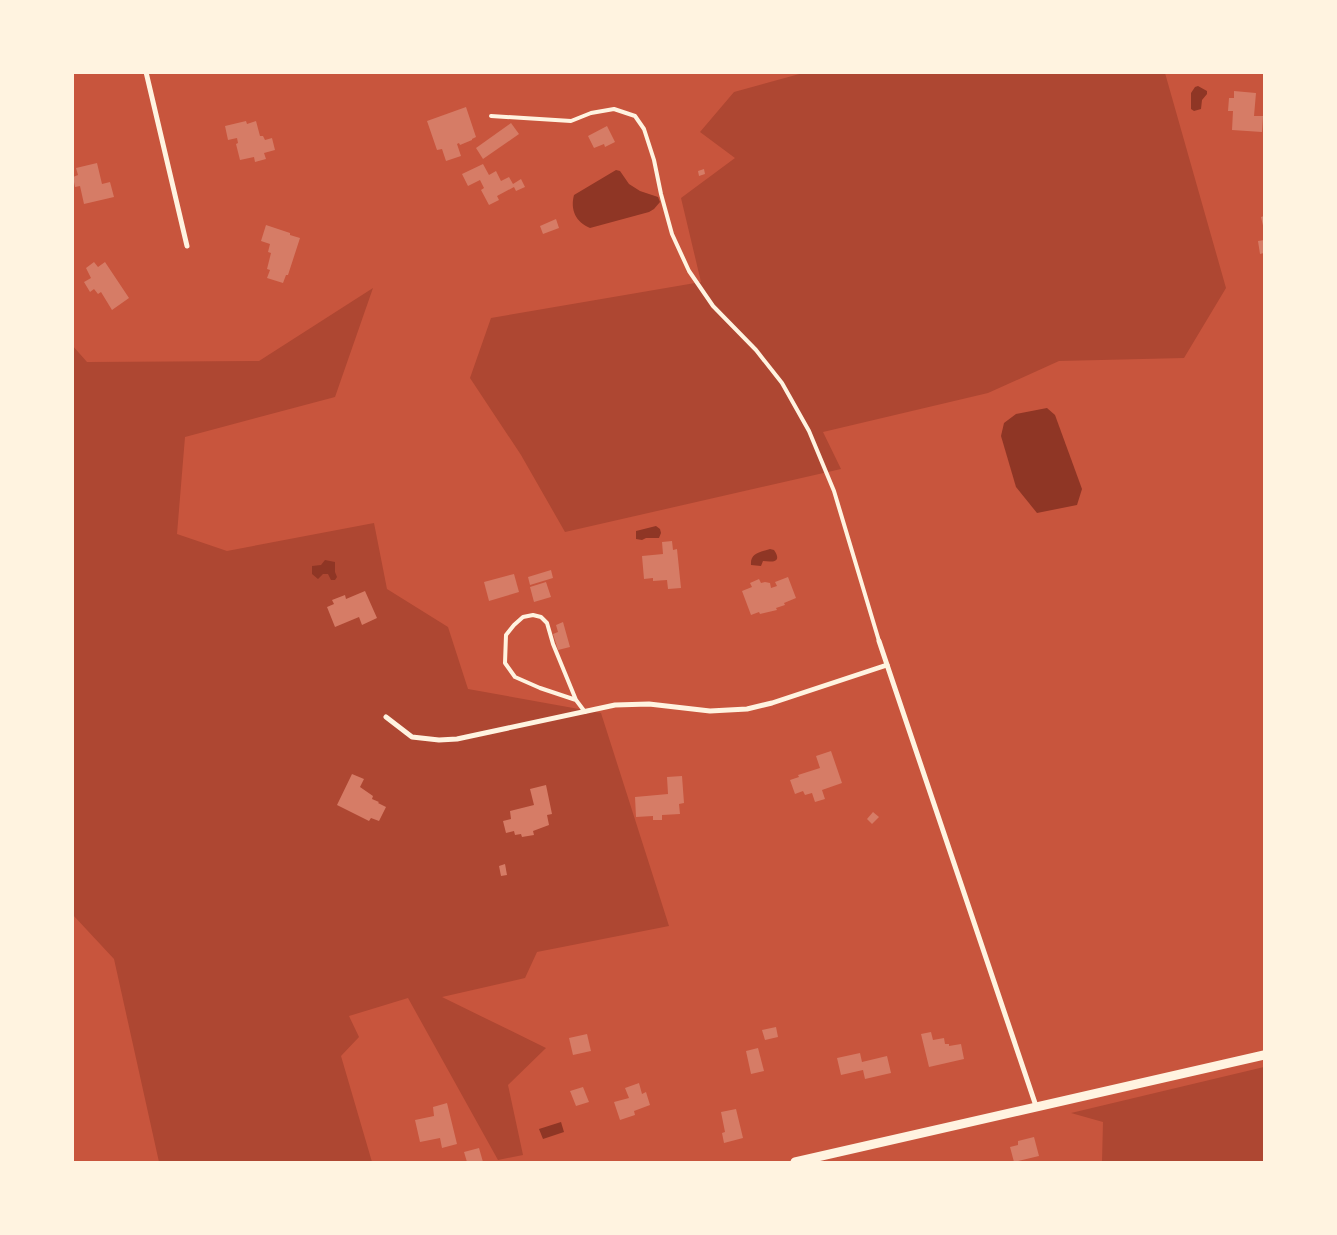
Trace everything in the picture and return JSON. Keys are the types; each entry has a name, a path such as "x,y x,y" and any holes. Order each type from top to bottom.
{"street":[{"path":"146,72 187,246"},
{"path":"879,641 1036,1106"},
{"path":"386,717 412,737 457,740 614,705 632,704 710,711 746,709 772,703 887,665"},
{"path":"795,1162 1264,1054"}],"lane":[{"path":"492,116 571,121 591,113 614,109 635,116 644,129 654,160 672,234 689,271 713,306 756,350 782,383 809,431 834,491 879,641"},
{"path":"576,700 515,677 505,663 506,635 514,624 523,617 533,615 541,617 547,623 552,644 576,700 585,712"}],"shaded area":[{"path":"803,73 1165,73 1226,288 1184,358 1059,361 988,393 823,432 841,469 565,532 521,455 470,378 491,318 701,282 681,198 735,158 700,132 734,92"},
{"path":"1198,86 1207,91 1207,94 1202,100 1201,109 1194,111 1191,109 1191,93"},
{"path":"616,170 620,171 629,184 640,191 658,197 660,202 649,212 590,228 575,215 573,206 574,195"},
{"path":"373,288 335,397 185,437 177,534 227,551 374,523 387,589 448,627 468,689 601,713 669,926 537,952 525,978 442,997 546,1048 508,1085 523,1155 498,1160 408,998 349,1016 359,1037 341,1056 372,1162 159,1162 114,959 73,915 72,345 87,362 259,361"},
{"path":"1047,408 1055,415 1082,489 1077,505 1037,513 1016,487 1001,436 1004,423 1016,414"},
{"path":"656,526 660,529 661,533 659,538 636,539 636,531"},
{"path":"770,549 774,550 776,554 777,559 775,561 763,561 761,566 751,565 754,555"},
{"path":"325,560 335,562 337,577 335,580 331,580 328,574 323,574 318,579 312,574 312,566 321,565"},
{"path":"1264,1067 1264,1162 1102,1162 1103,1122 1071,1113"},
{"path":"561,1122 564,1132 543,1139 539,1129"}],"building":[{"path":"1234,91 1256,93 1254,116 1263,116 1262,132 1232,130 1233,111 1228,111 1229,98 1234,98"},
{"path":"466,107 476,137 460,145 459,143 457,144 461,156 446,161 442,149 437,150 427,121"},
{"path":"246,121 247,124 256,121 260,136 263,136 265,140 272,138 275,150 264,153 266,159 255,162 254,157 240,160 236,144 238,143 237,138 228,140 225,126"},
{"path":"511,123 519,134 483,159 476,148"},
{"path":"607,126 615,142 605,147 604,144 594,148 588,136"},
{"path":"97,163 102,184 110,182 114,197 84,204 80,186 75,187 73,177 78,175 76,168"},
{"path":"483,164 489,175 496,171 501,181 509,177 513,184 521,179 525,187 516,191 514,187 497,196 499,200 489,205 481,190 484,188 480,180 468,186 462,174"},
{"path":"704,169 705,174 699,176 698,171"},
{"path":"1264,216 1264,230 1261,217"},
{"path":"556,219 559,228 543,234 540,226"},
{"path":"266,225 300,238 288,275 286,275 283,283 267,278 270,270 267,269 271,253 268,252 270,244 261,241"},
{"path":"1264,240 1264,253 1260,254 1258,241"},
{"path":"94,262 98,267 105,262 129,298 112,310 101,292 98,294 94,289 90,292 84,282 91,278 86,268"},
{"path":"672,541 673,550 677,549 681,588 668,589 667,580 653,581 653,578 644,579 642,556 663,554 662,542"},
{"path":"551,570 553,578 530,585 528,577"},
{"path":"514,574 519,592 489,601 484,582"},
{"path":"788,577 796,598 776,608 777,610 751,615 742,591 752,587 750,583 759,579 761,583 770,583 771,588 777,586 775,582"},
{"path":"546,582 551,597 534,602 530,587"},
{"path":"365,591 377,618 362,625 359,617 335,627 327,607 334,604 332,600 345,595 346,599"},
{"path":"563,622 570,647 558,650 553,634 558,632 556,625"},
{"path":"831,751 842,783 822,790 825,799 815,802 812,793 805,795 803,791 795,794 790,780 799,777 798,775 820,768 816,756"},
{"path":"352,774 364,779 360,787 373,796 372,799 386,807 379,821 371,818 369,821 337,805"},
{"path":"682,776 684,803 679,804 680,814 662,815 662,820 653,820 653,816 636,817 635,797 668,794 667,777"},
{"path":"546,785 552,814 547,815 549,825 533,831 534,835 522,837 521,834 515,835 514,831 506,833 503,821 511,819 510,811 534,805 530,789"},
{"path":"873,812 879,817 872,824 867,819"},
{"path":"505,864 507,875 501,876 499,866"},
{"path":"776,1027 778,1037 765,1040 762,1030"},
{"path":"931,1032 933,1040 944,1038 945,1044 949,1044 949,1046 961,1044 964,1059 929,1067 921,1034"},
{"path":"587,1034 591,1051 573,1055 569,1038"},
{"path":"758,1048 764,1071 751,1074 746,1051"},
{"path":"860,1053 862,1062 887,1056 891,1073 865,1079 863,1070 841,1075 837,1058"},
{"path":"639,1083 642,1094 646,1092 650,1105 634,1111 635,1115 620,1120 614,1102 629,1098 625,1088"},
{"path":"583,1087 589,1102 576,1106 570,1091"},
{"path":"447,1103 457,1144 442,1148 440,1138 420,1142 415,1120 434,1116 433,1107"},
{"path":"736,1109 743,1138 724,1143 722,1133 725,1132 721,1112"},
{"path":"1034,1137 1039,1156 1014,1162 1010,1147 1018,1145 1018,1141"},
{"path":"479,1148 483,1162 467,1162 464,1152"}]}
